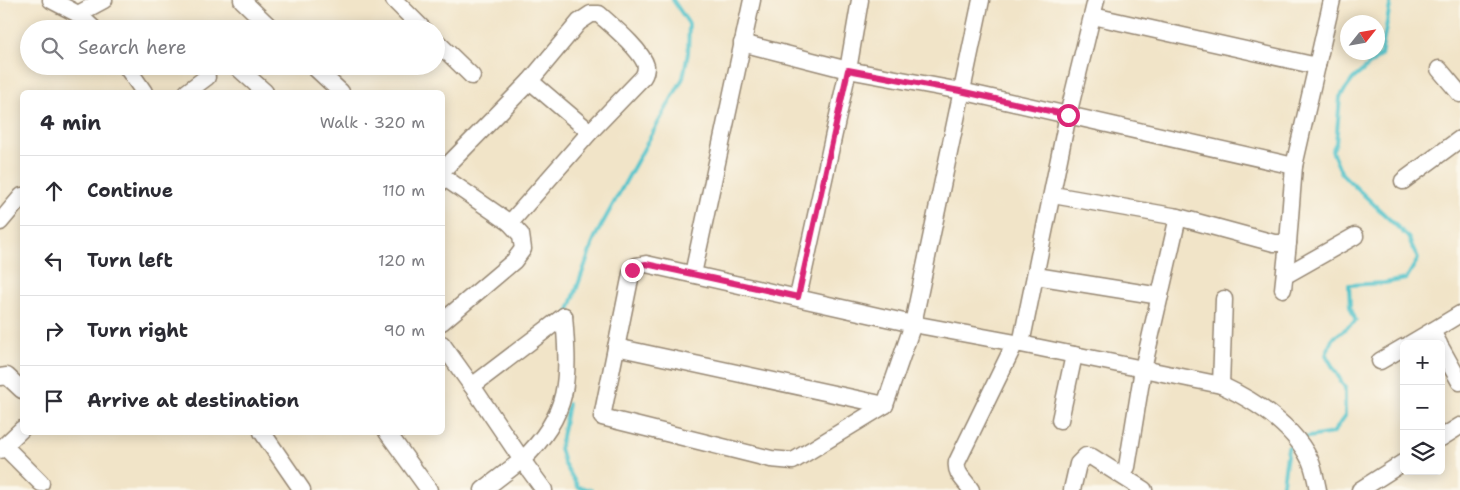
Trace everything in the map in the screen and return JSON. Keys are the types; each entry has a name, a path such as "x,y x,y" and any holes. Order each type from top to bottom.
{"street":[{"path":"51,0 78,14 84,20"},
{"path":"78,14 104,0"},
{"path":"242,0 263,20"},
{"path":"394,0 414,20"},
{"path":"693,274 752,0"},
{"path":"798,297 848,70 860,0"},
{"path":"981,0 960,91 913,324 885,405 793,461 771,459 603,418 602,414 634,268 646,264 913,324 1221,384 1244,396 1298,440 1311,462 1318,490"},
{"path":"971,490 959,475 956,468 957,462 1018,343 1036,276 1068,115 1096,0"},
{"path":"1332,0 1294,166 1285,282 1356,236"},
{"path":"445,168 530,81 579,22 591,14 599,14 619,31 642,58 646,69 643,77 590,132 510,222"},
{"path":"1093,16 1318,66"},
{"path":"742,43 848,70 960,91 1294,166"},
{"path":"445,50 472,76"},
{"path":"1439,69 1460,94"},
{"path":"132,75 143,90"},
{"path":"246,75 264,90"},
{"path":"323,75 339,90"},
{"path":"190,90 207,77"},
{"path":"530,81 590,132"},
{"path":"1403,180 1460,139"},
{"path":"445,178 510,222 522,235 523,249 520,255 445,319"},
{"path":"1053,195 1178,217 1274,243 1288,243"},
{"path":"0,222 20,198"},
{"path":"1127,467 1144,369 1178,217"},
{"path":"1036,276 1160,296"},
{"path":"1221,384 1224,299"},
{"path":"1436,338 1460,314"},
{"path":"472,386 564,316 567,352 566,385 552,426 539,444 484,490"},
{"path":"616,347 885,405"},
{"path":"445,348 544,490"},
{"path":"1380,361 1400,349"},
{"path":"1060,420 1074,354"},
{"path":"1445,355 1460,382"},
{"path":"3,377 20,389"},
{"path":"1445,435 1460,426"},
{"path":"20,431 2,448 41,483"},
{"path":"264,435 302,490"},
{"path":"389,435 429,490"},
{"path":"1072,490 1080,460 1086,456 1092,457 1144,490"},
{"path":"1360,490 1400,465"}],"waterway":[{"path":"568,313 595,237 683,78 688,53 689,24 673,0"},
{"path":"1303,438 1333,433 1345,416 1345,388 1326,355 1332,339 1356,321 1350,307 1349,285 1384,283 1406,279 1418,259 1408,237 1342,174 1332,151 1336,143 1340,97 1353,79 1381,55 1391,0"},
{"path":"568,404 560,448 564,463 578,487 591,490"},
{"path":"1282,490 1288,448 1295,442"}],"route":[{"path":"632,270 640,264 646,264 798,297 848,70 960,91 1068,115"}]}
